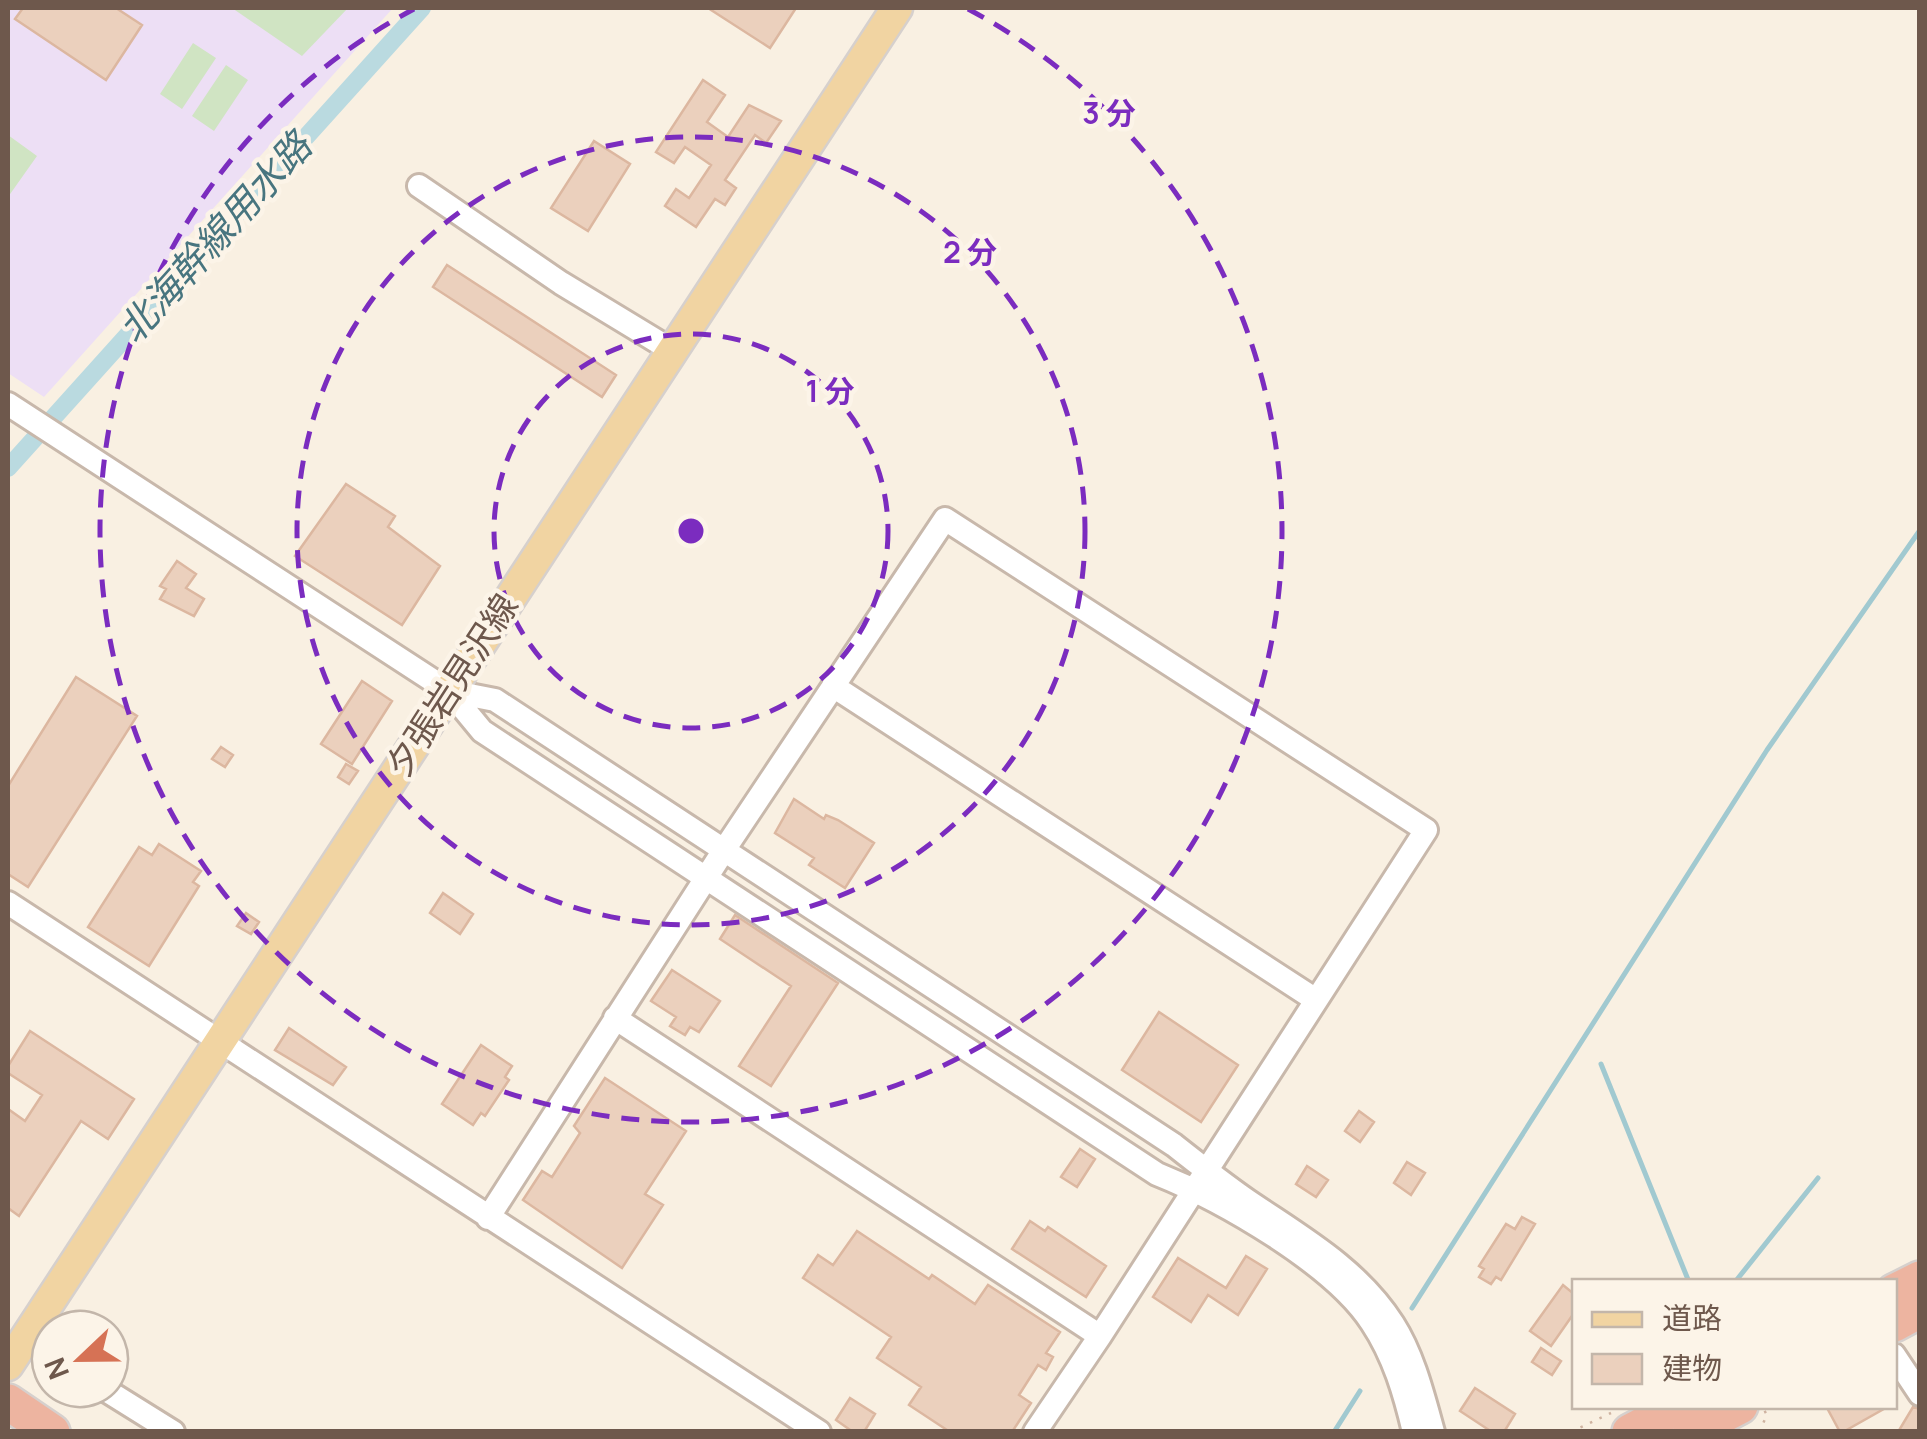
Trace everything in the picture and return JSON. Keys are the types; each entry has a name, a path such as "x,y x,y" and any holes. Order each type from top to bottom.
{"highway":[{"path":"1897,1290 1920,1279"},
{"path":"1897,1322 1920,1310"},
{"path":"1621,1422 1669,1409"}],"main road":[{"name":"夕張岩見沢線","path":"60,1309 220,1041 898,8"},
{"name":"夕張岩見沢線","path":"8,1366 30,1352"}],"street":[{"path":"419,186 561,283 672,351"},
{"path":"8,404 448,691 482,731 1157,1174 1201,1180 1355,1277 1394,1326 1415,1374 1433,1432"},
{"path":"488,1218 724,850 945,519 1426,830 1035,1432"},
{"path":"834,686 1316,1000"},
{"path":"448,691 496,700 1174,1146 1228,1207 1319,1268 1358,1303 1390,1354 1414,1432"},
{"path":"8,903 818,1432"},
{"path":"615,1018 1100,1336"},
{"path":"1897,1360 1920,1394"},
{"path":"130,1405 173,1432"}],"path":[{"path":"1571,1432 1621,1422"}],"shaded area":[{"path":"8,8 393,8 44,397 8,373"}],"green space":[{"path":"232,8 348,8 302,56"},
{"path":"193,43 216,58 182,109 160,94"},
{"path":"226,65 248,80 214,131 192,116"},
{"path":"8,135 37,156 8,197"}],"building":[{"path":"23,8 116,8 142,25 106,80 15,19"},
{"path":"708,8 796,8 770,48"},
{"path":"703,80 725,95 707,122 728,137 749,105 781,121 766,143 755,135 725,180 736,188 725,205 715,199 696,227 665,206 676,189 689,198 711,165 685,147 674,163 656,152"},
{"path":"594,141 630,164 588,231 551,208"},
{"path":"447,265 616,375 602,397 433,287"},
{"path":"346,484 395,516 388,527 440,566 402,625 295,556"},
{"path":"177,561 196,574 186,588 204,599 194,616 160,599 166,589 160,586"},
{"path":"76,677 137,716 28,887 8,874 8,786"},
{"path":"362,681 392,701 352,764 321,744"},
{"path":"221,747 233,755 225,767 212,759"},
{"path":"346,764 358,771 349,784 338,777"},
{"path":"794,799 824,819 826,815 838,820 874,843 845,888 809,865 814,858 775,833"},
{"path":"159,844 201,871 193,882 199,886 149,966 88,927 139,847 152,855"},
{"path":"443,893 473,914 460,934 430,913"},
{"path":"246,913 259,922 251,934 237,926"},
{"path":"735,915 838,983 771,1086 739,1066 791,986 720,939"},
{"path":"672,970 720,1001 699,1032 690,1027 685,1035 670,1026 676,1017 651,1001"},
{"path":"1159,1012 1238,1065 1201,1122 1122,1070"},
{"path":"289,1028 346,1067 333,1085 275,1050"},
{"path":"30,1031 134,1099 108,1139 81,1121 19,1216 8,1208 8,1109 25,1121 42,1095 8,1073 8,1066"},
{"path":"481,1045 512,1066 505,1077 509,1080 485,1116 481,1113 473,1125 442,1104"},
{"path":"605,1078 686,1131 645,1194 663,1205 622,1268 523,1200 542,1171 552,1177 580,1133 574,1126"},
{"path":"1359,1111 1374,1122 1360,1142 1345,1131"},
{"path":"1080,1149 1095,1159 1077,1187 1061,1177"},
{"path":"1407,1162 1425,1173 1411,1195 1394,1183"},
{"path":"1307,1166 1328,1180 1316,1197 1296,1184"},
{"path":"1522,1217 1535,1224 1501,1280 1496,1277 1491,1284 1479,1277 1484,1269 1479,1266 1506,1224 1515,1229"},
{"path":"1030,1221 1045,1231 1048,1227 1106,1266 1086,1297 1012,1249"},
{"path":"857,1231 975,1304 988,1285 1060,1332 1046,1353 1053,1357 1046,1370 1038,1365 1019,1395 1031,1403 1012,1432 950,1432 909,1405 921,1387 877,1358 891,1337 803,1278 818,1255 833,1265"},
{"path":"1246,1256 1267,1269 1238,1315 1208,1295 1191,1322 1153,1297 1178,1258 1226,1288"},
{"path":"1563,1285 1572,1292 1572,1316 1551,1346 1530,1331"},
{"path":"1541,1348 1561,1361 1552,1375 1532,1362"},
{"path":"1475,1388 1515,1414 1504,1432 1492,1432 1460,1411"},
{"path":"850,1398 875,1414 864,1432 853,1432 836,1420"},
{"path":"1913,1407 1920,1409 1920,1432 1898,1432"},
{"path":"1828,1409 1884,1409 1843,1432"}],"waterway":[{"name":"北海幹線用水路","path":"8,468 422,8"},
{"path":"1412,1308 1767,750 1920,530"},
{"path":"1601,1064 1688,1279"},
{"path":"1737,1279 1818,1178"},
{"path":"1334,1432 1360,1391"}]}
